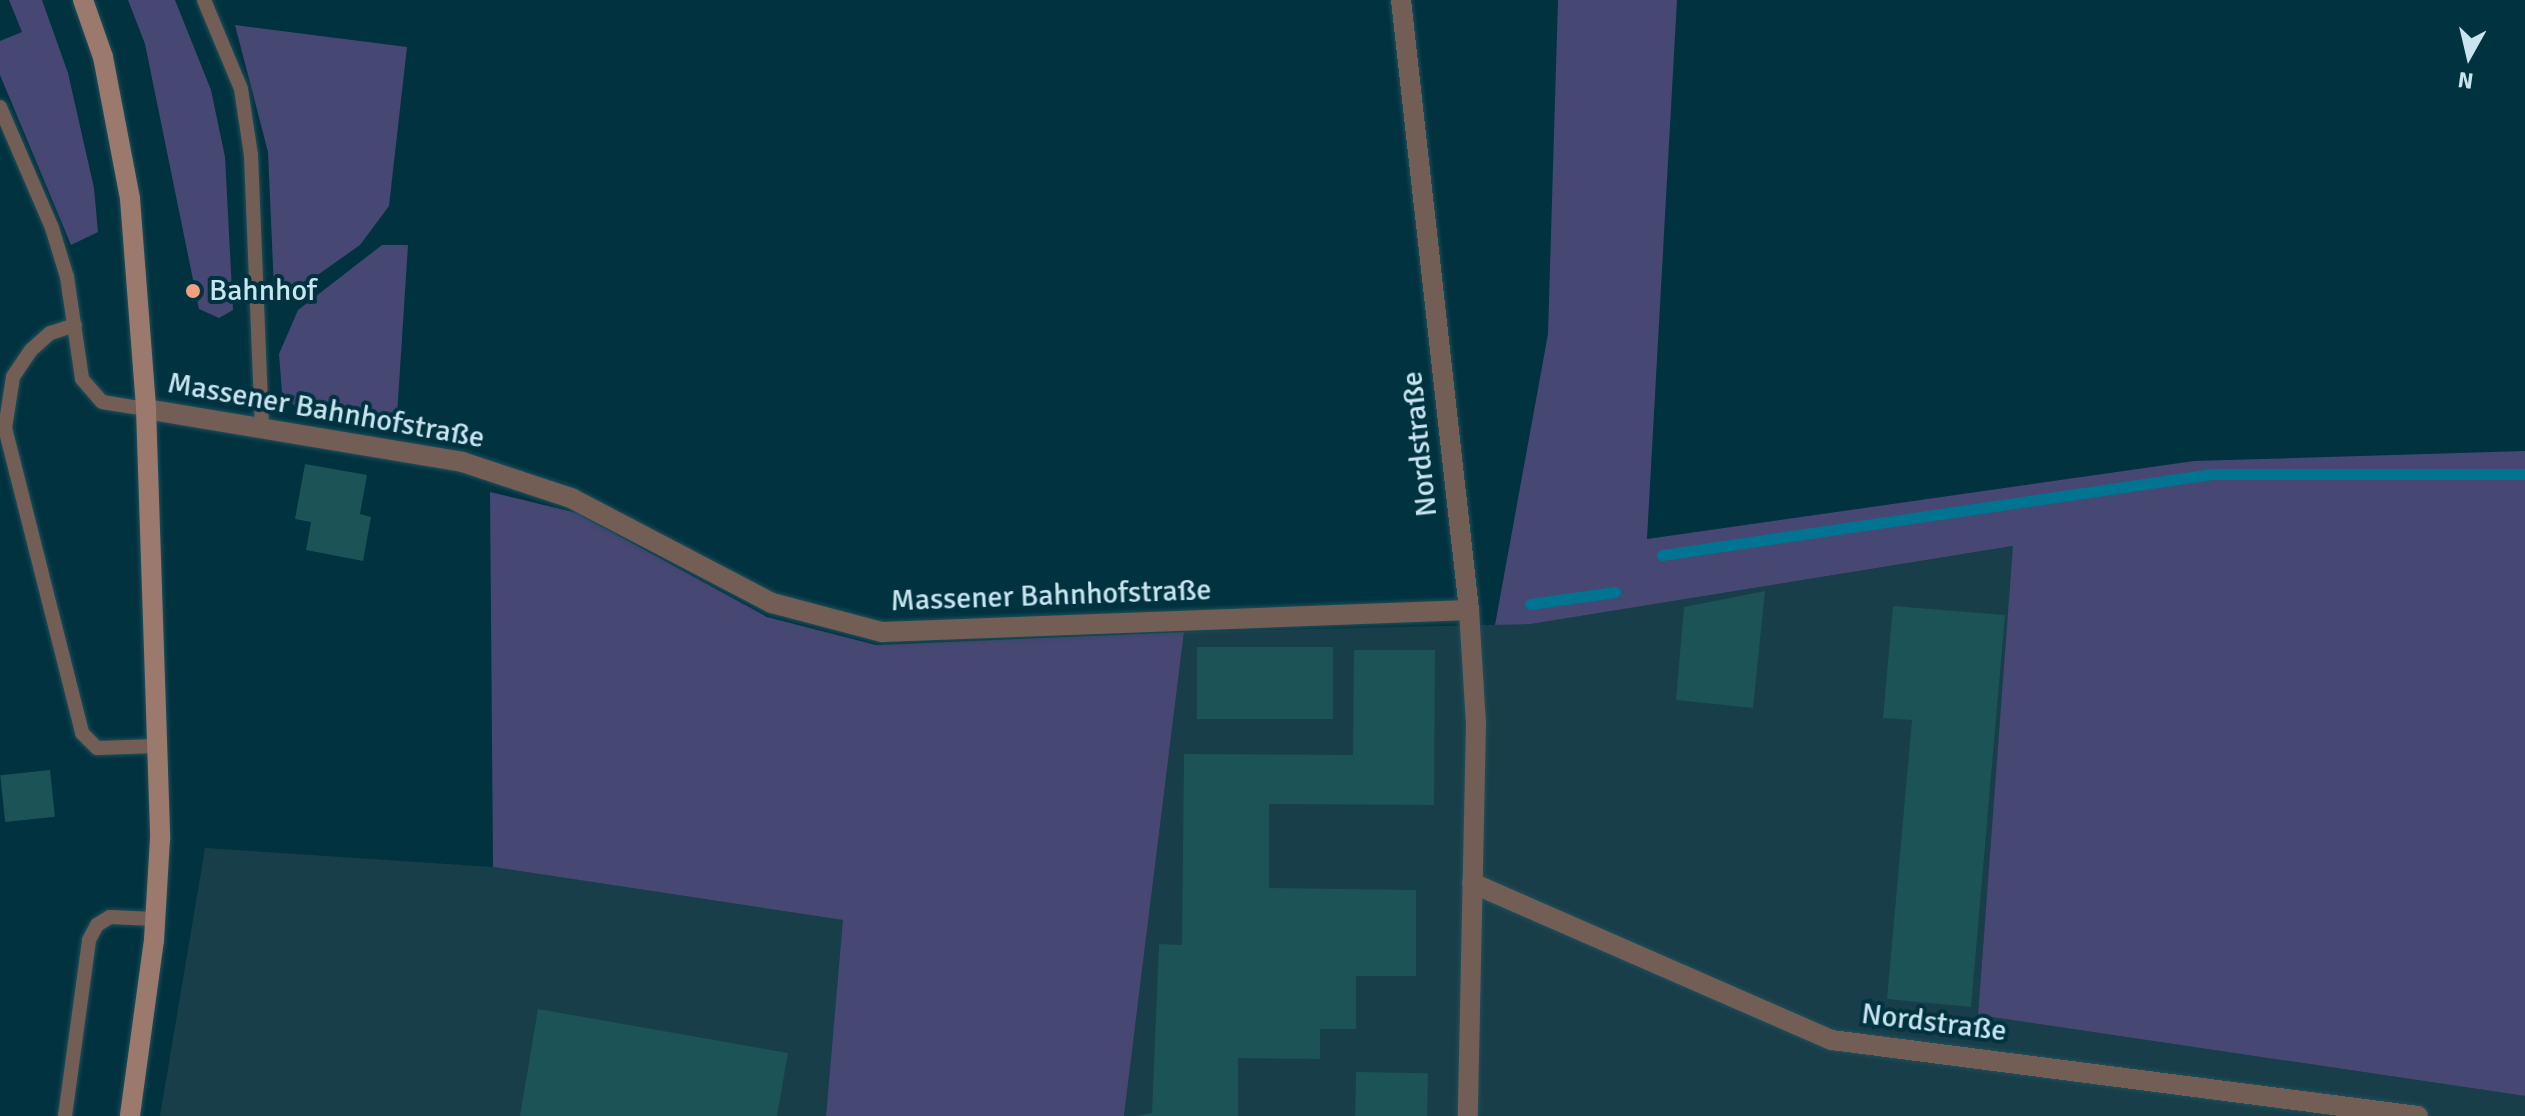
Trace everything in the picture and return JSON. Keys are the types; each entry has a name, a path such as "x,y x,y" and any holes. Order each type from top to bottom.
{"main road":[{"name":"Massener Bahnhofstraße","path":"83,0 103,57 130,199 146,409 158,746 155,919 130,1116"}],"street":[{"name":"Nordstraße","path":"1401,0 1469,610 1476,723 1468,1116"},
{"name":"Massener Bahnhofstraße","path":"146,409 262,425 462,462 558,493 772,603 882,632 1469,610"},
{"name":"Nordstraße","path":"1472,883 1832,1040 2418,1116"}],"lane":[{"path":"204,0 241,89 251,155 262,425"},
{"path":"0,107 52,228 75,325 82,379 102,402 146,409"},
{"path":"75,325 50,333 31,350 13,377 5,428 82,733 97,748 158,746"},
{"path":"65,1116 89,940 97,925 110,917 155,919"}],"shaded area":[{"path":"9,0 42,0 68,73 94,188 98,232 71,245 0,75 0,41 22,32"},
{"path":"128,0 175,0 211,90 225,157 233,310 219,318 199,309 145,44"},
{"path":"1558,0 1677,0 1647,539 2194,461 2525,451 2525,1096 1978,1015 2013,546 1531,624 1495,625 1548,334"},
{"path":"235,25 407,47 389,206 360,245 295,291 274,289 268,152"},
{"path":"382,245 408,245 396,431 325,421 298,410 282,392 279,354 298,310"},
{"path":"490,492 577,513 767,617 876,645 1184,632 1124,1116 826,1116 843,920 493,867"},
{"path":"2014,546 1978,1015 2525,1096 2525,1116 1124,1116 1184,632 1531,624"},
{"path":"205,848 493,867 844,920 826,1116 160,1116"}],"building":[{"path":"305,464 367,475 360,514 371,517 363,561 306,550 311,522 295,519"},
{"path":"1765,591 1753,708 1676,700 1684,607"},
{"path":"1893,606 2005,615 1971,1007 1887,999 1912,720 1883,718"},
{"path":"1197,647 1333,647 1333,719 1197,719"},
{"path":"1354,650 1435,650 1434,805 1269,804 1269,888 1416,890 1416,976 1356,976 1356,1029 1320,1029 1320,1059 1238,1058 1238,1116 1135,1116 1152,1113 1159,944 1182,945 1184,754 1353,755"},
{"path":"50,770 55,817 5,822 0,775"},
{"path":"538,1009 788,1053 777,1116 520,1116"},
{"path":"1356,1072 1428,1073 1427,1116 1355,1116"}],"waterway":[{"path":"1662,555 2212,474 2525,474"},
{"path":"1530,604 1615,592"}],"place":[{"name":"Bahnhof","path":"193,291"}]}
